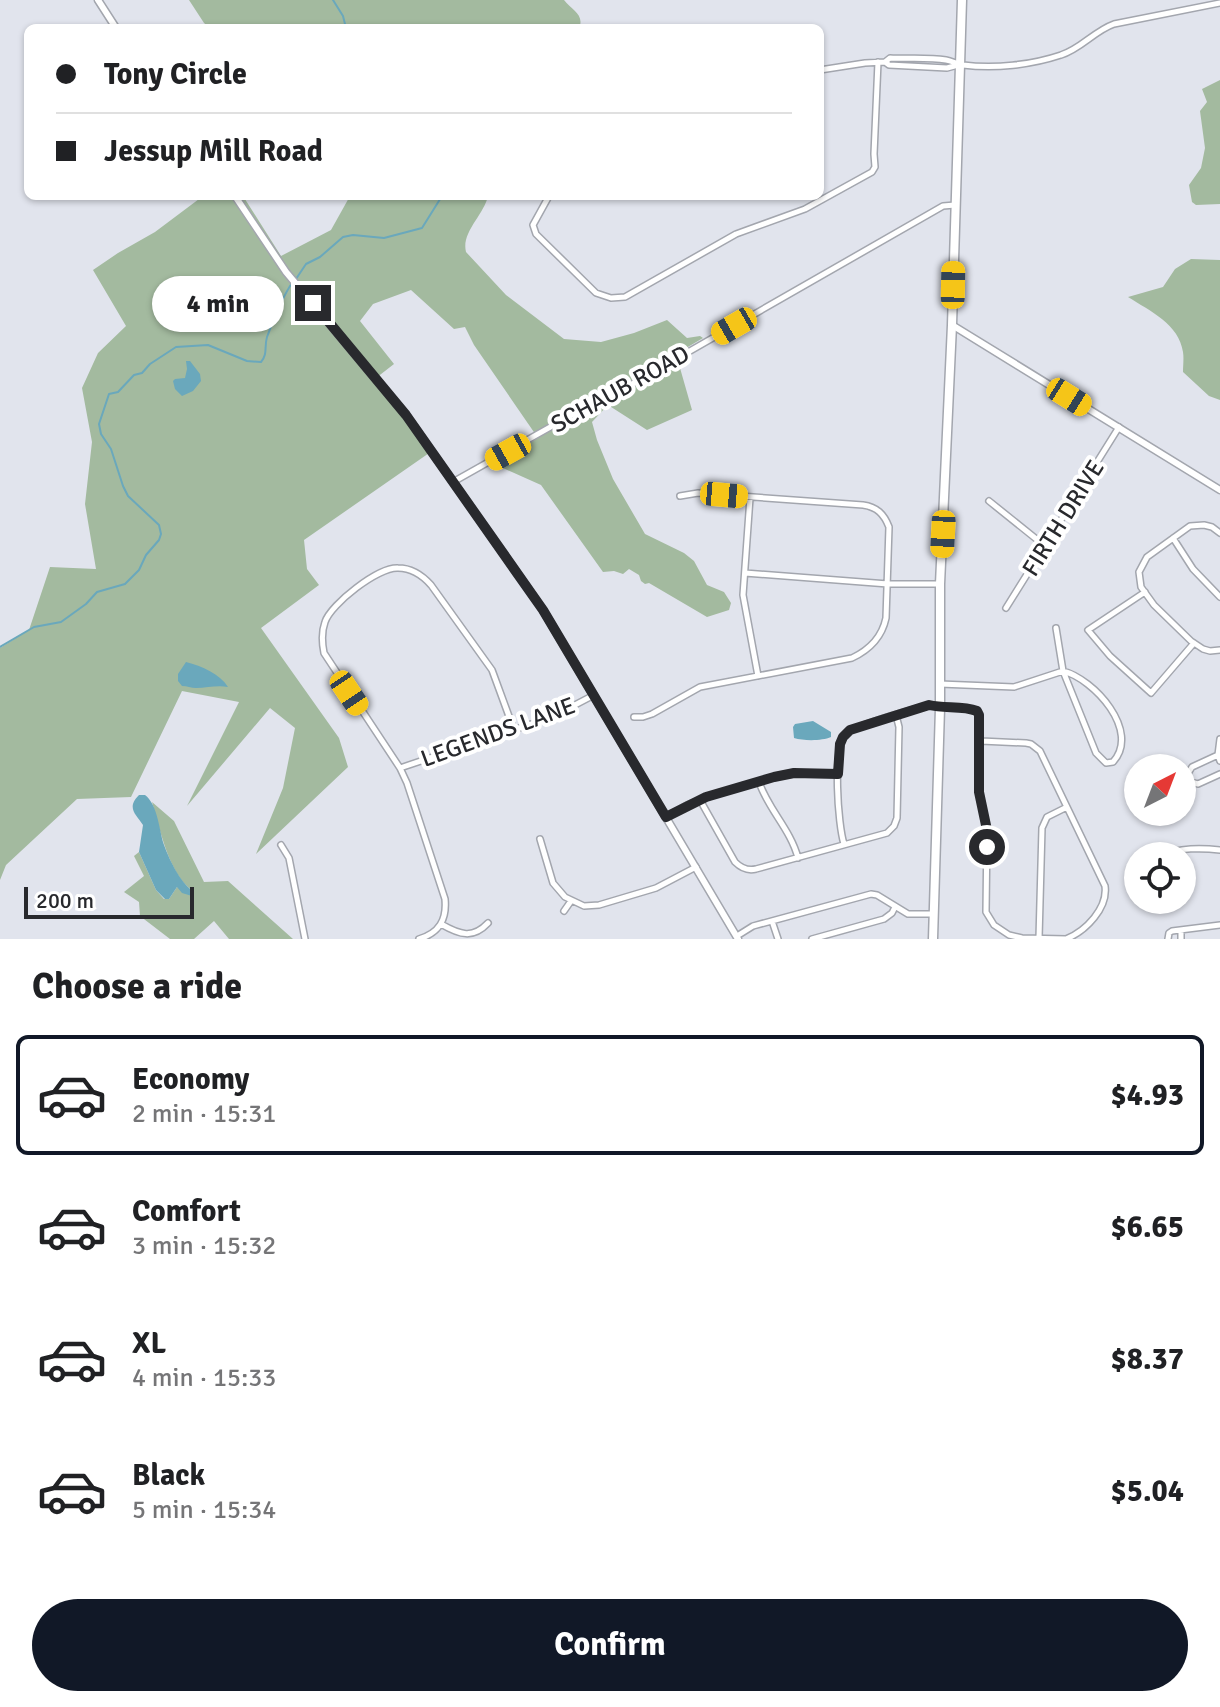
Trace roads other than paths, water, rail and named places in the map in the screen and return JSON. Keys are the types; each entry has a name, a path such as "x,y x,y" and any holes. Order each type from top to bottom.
{"main road":[{"path":"933,939 940,708 940,584 962,0"}],"street":[{"path":"98,0 113,24"},
{"path":"824,69 882,62 947,68 959,65 1008,66 1050,59 1071,52 1114,24 1220,3"},
{"path":"824,199 872,172 875,167 882,62"},
{"path":"238,200 286,272 390,395 543,610 737,938 753,926 871,894 912,915 933,914"},
{"path":"547,200 534,223 535,232 595,292 611,298 625,297 736,234 821,200"},
{"name":"SCHAUB ROAD","path":"453,482 634,383 943,206 955,205"},
{"path":"952,325 1220,490"},
{"name":"FIRTH DRIVE","path":"1006,608 1119,427"},
{"path":"634,717 652,714 700,687 852,658 874,643 885,626 889,527 878,510 863,505 698,493 680,496"},
{"path":"750,498 744,604 758,676"},
{"path":"989,501 1045,546"},
{"path":"1220,533 1212,527 1190,526 1147,557 1139,572 1140,581 1154,605 1194,643 1203,649 1220,650"},
{"path":"1173,538 1193,569 1220,597"},
{"path":"419,939 429,936 441,924 446,913 445,899 400,768 324,653 325,619 336,603 389,569 409,570 423,577 492,670 514,730"},
{"path":"745,573 888,584 940,584"},
{"path":"1145,592 1088,630 1110,656 1151,693 1194,643"},
{"path":"939,684 1014,687 1063,671 1073,674 1100,693 1109,706 1122,738 1120,751 1110,764 1101,760 1096,753 1063,671 1056,628"},
{"name":"LEGENDS LANE","path":"400,768 552,717 594,695"},
{"path":"844,844 839,824 838,774 840,744 845,734 857,727 929,705 965,707 977,711 981,741 979,792 987,830 986,912 994,925 1009,935 1022,938 1072,937 1101,909 1105,886 1044,757 1026,743 981,741"},
{"path":"700,800 733,859 749,870 887,833 896,824 899,727 896,715"},
{"path":"1220,739 1219,758 1196,764 1187,775 1191,782 1198,784 1220,774"},
{"path":"666,817 700,800 774,777 794,773 838,774"},
{"path":"759,782 798,858"},
{"path":"1039,938 1042,828 1047,817 1067,807"},
{"path":"540,839 553,883 571,901 584,906 599,905 666,884 696,867"},
{"path":"281,845 289,858 305,939"},
{"path":"1196,851 1220,850"},
{"path":"564,911 571,901"},
{"path":"812,939 884,919 895,907"},
{"path":"772,921 778,939"},
{"path":"441,924 472,937 480,934 488,923"},
{"path":"1168,939 1170,932 1220,925"},
{"path":"1181,930 1181,939"}],"water":[{"path":"186,361 190,361 200,374 201,381 193,391 182,396 175,389 173,381 185,378"},
{"path":"186,662 210,671 228,687 182,686 178,674"},
{"path":"813,721 831,732 831,737 813,740 794,738 795,724"},
{"path":"139,795 145,795 152,804 168,855 179,876 193,891 192,896 182,893 177,887 169,899 165,899 156,890 139,852 143,825 135,814 133,804"}],"waterway":[{"path":"333,0 345,24"},
{"path":"296,279 306,264 320,257 343,237 384,238 422,228 440,200"},
{"path":"0,647 34,627 61,622 97,592 125,584 139,570 146,555 159,540 159,525 128,496 111,449 101,434 99,424 109,394 118,392 134,375 142,373 176,347 208,345 247,361 261,362 272,323 292,283"}]}
